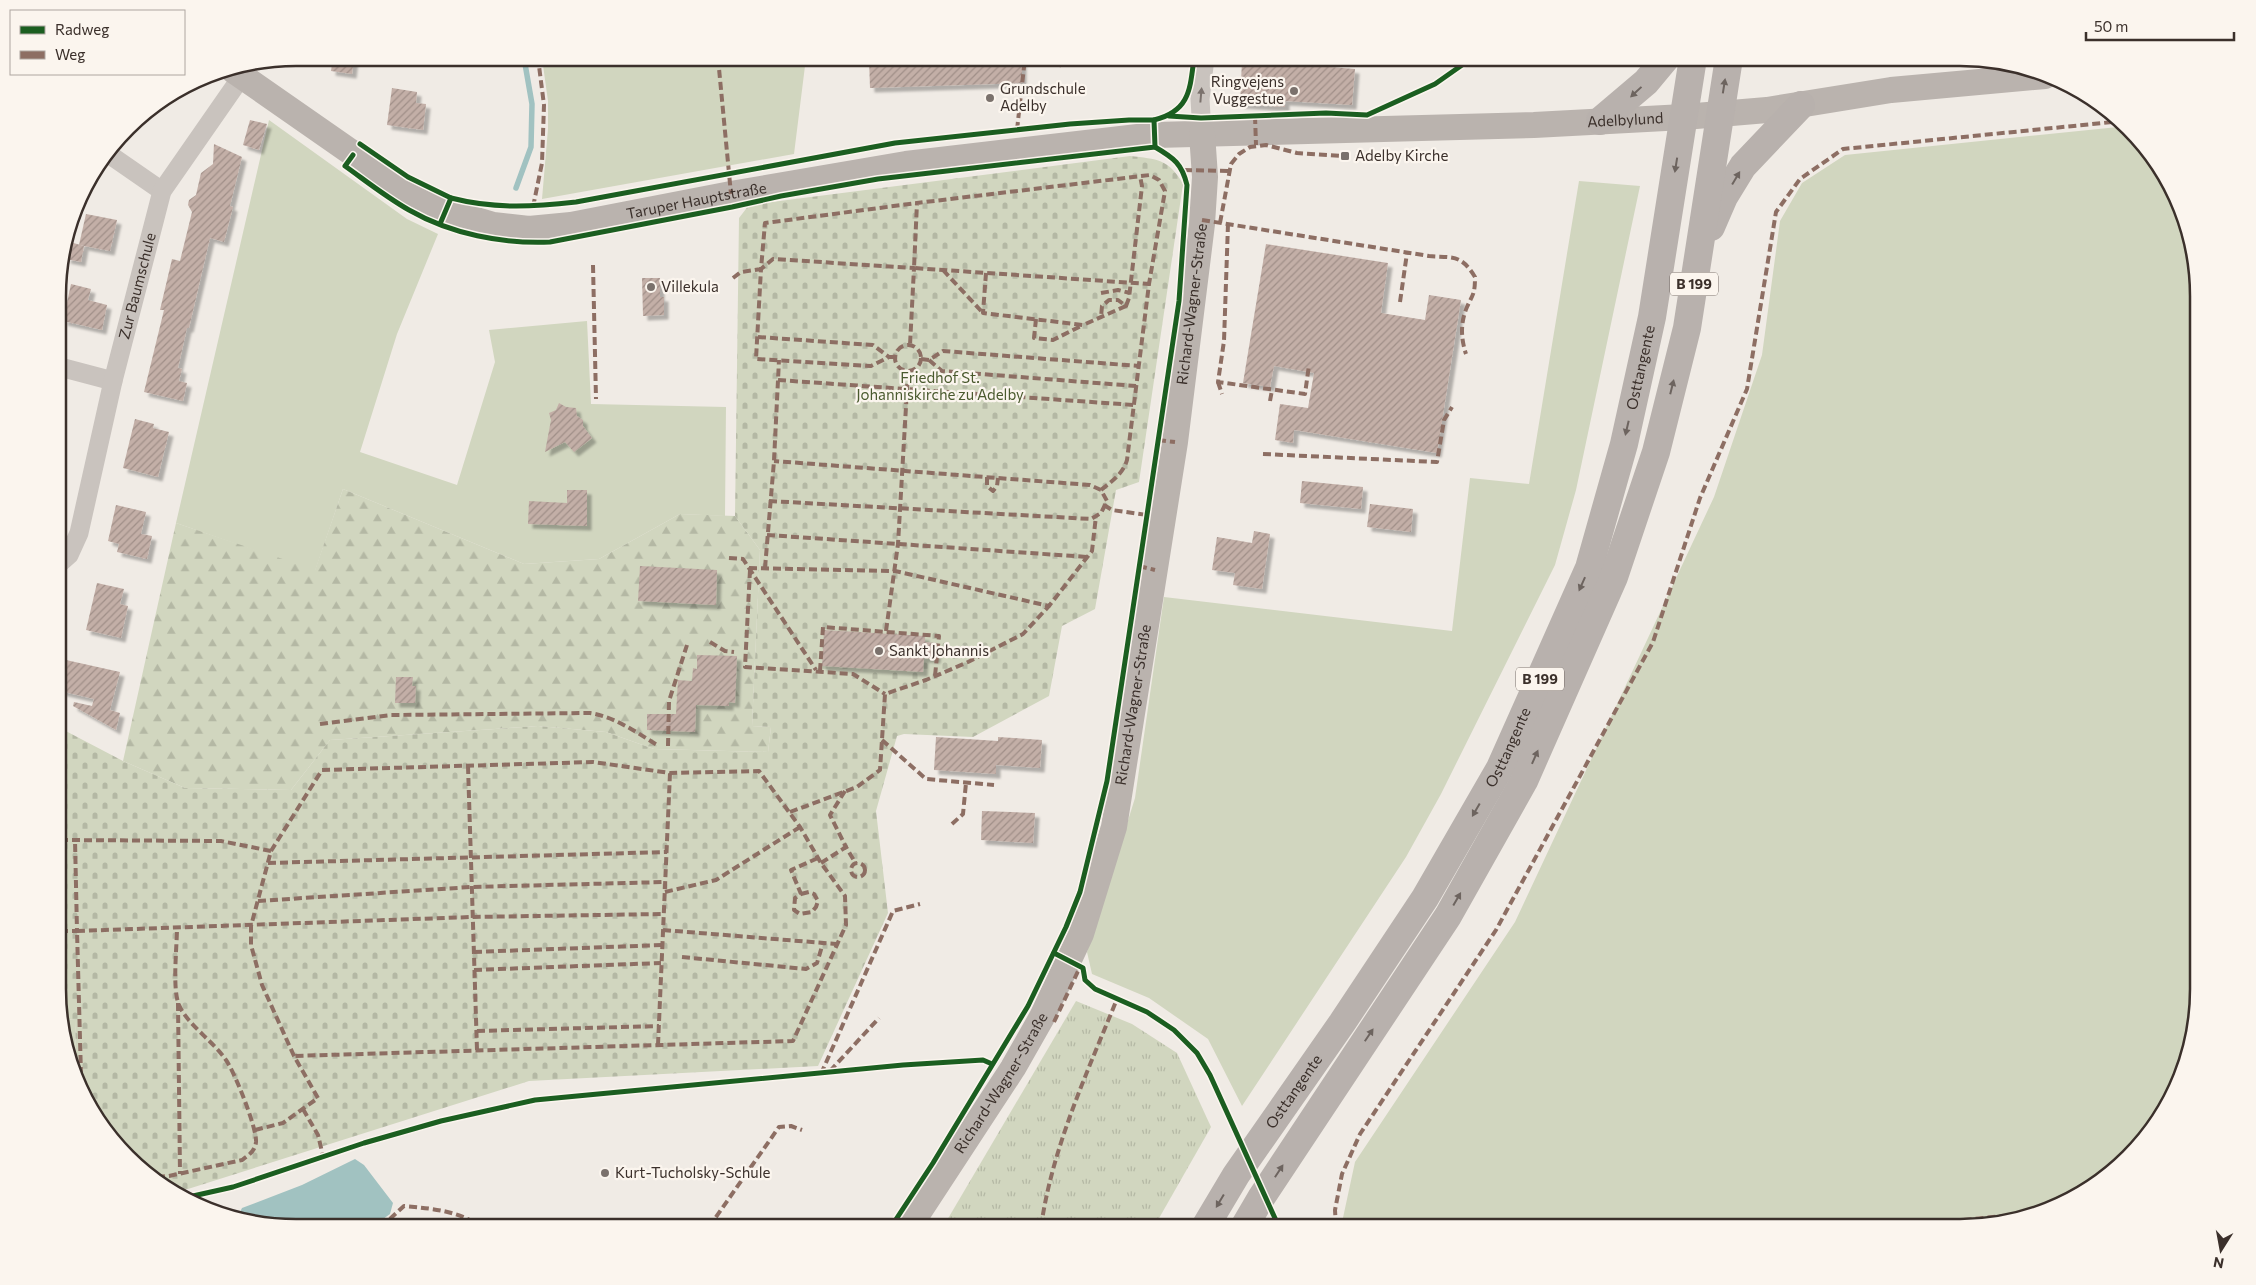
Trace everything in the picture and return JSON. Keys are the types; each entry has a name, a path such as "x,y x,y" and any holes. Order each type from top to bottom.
{"main road":[{"path":"1600,121 1646,82 1659,66"},
{"name":"Osttangente","path":"1210,1219 1236,1175 1342,1023 1425,898 1500,768 1589,568 1624,444 1652,317 1692,66"},
{"name":"Osttangente","path":"1249,1219 1448,916 1524,781 1614,577 1656,452 1687,328 1728,66"},
{"path":"1698,253 1724,197 1743,166 1801,105"}],"street":[{"path":"1202,134 1200,99 1204,66"},
{"name":"Zur Baumschule","path":"66,558 80,533 113,382 162,191 236,74"},
{"name":"Taruper Hauptstraße","path":"238,74 401,187 446,211 493,225 529,229 571,225 731,194 906,164 1155,135 1202,134"},
{"name":"Adelbylund","path":"1202,134 1534,125 1684,117 1767,110 1891,90 2031,77"},
{"name":"Richard-Wagner-Straße","path":"914,1219 1013,1068 1042,1017 1081,934 1114,826 1175,442 1202,220 1205,177 1202,134"},
{"path":"113,157 162,191"},
{"path":"66,369 113,382"}],"green space":[{"path":"543,66 805,66 794,154 542,199 548,129 548,101"},
{"path":"269,120 407,219 438,234 397,334 360,452 457,485 495,362 489,330 587,321 591,404 726,407 725,516 680,514 599,559 524,564 343,489 315,571 176,523"},
{"path":"2115,127 2133,145 2151,169 2166,195 2178,223 2188,267 2190,297 2190,988 2188,1018 2182,1048 2166,1090 2142,1129 2100,1171 2061,1195 2033,1207 1989,1217 1959,1219 1343,1219 1355,1162 1515,922 1714,497 1762,355 1780,221 1802,183 1845,155"},
{"name":"Friedhof St. Johanniskirche zu Adelby","path":"1130,156 1148,158 1167,165 1183,184 1139,482 1116,490 1095,609 1062,626 1049,696 973,737 904,734 897,736 876,811 888,913 818,1066 529,1081 188,1189 181,1188 145,1162 114,1129 97,1104 76,1054 75,1020 68,1020 66,988 66,731 123,761 185,788 291,790 330,740 538,726 606,732 654,749 768,752 771,727 752,726 760,550 735,516 739,218 749,205"},
{"path":"1579,181 1640,186 1576,490 1555,565 1441,794 1406,857 1242,1106 1208,1039 1149,998 1092,974 1087,952 1135,798 1164,597 1452,631 1470,478 1529,484"},
{"path":"343,489 524,564 599,559 680,514 735,516 760,550 752,726 771,727 768,752 654,749 606,732 538,726 330,740 291,790 185,788 123,761 176,523 315,570"},
{"path":"1076,1001 1132,1024 1177,1053 1211,1127 1159,1219 948,1219"},
{"path":"68,1020 75,1020 76,1054"}],"water":[{"path":"355,1159 364,1165 393,1203 390,1214 383,1219 297,1219 267,1217 240,1212 242,1208 302,1185"}],"building":[{"path":"332,66 353,66 352,74 331,71"},
{"path":"869,66 1022,66 1022,83 870,88"},
{"path":"1242,66 1320,66 1355,69 1352,105 1285,101 1285,107 1240,104"},
{"path":"392,88 417,92 416,103 426,104 423,130 387,125"},
{"path":"250,120 267,124 259,150 243,145"},
{"path":"214,144 242,157 230,206 233,207 224,242 210,238 189,328 187,328 178,368 182,369 179,381 187,383 183,401 144,392 164,310 160,310 172,259 180,261 192,212 188,205 189,200 196,195 201,173 213,164"},
{"path":"86,214 117,220 110,251 79,245"},
{"path":"73,243 84,246 81,262 69,260"},
{"path":"1266,244 1388,263 1381,313 1425,320 1429,295 1461,300 1437,453 1294,430 1293,443 1275,440 1280,404 1308,408 1314,373 1274,366 1270,387 1243,383"},
{"path":"642,278 660,278 660,297 664,297 664,315 643,316"},
{"path":"71,284 91,289 88,300 107,305 102,330 66,322 66,307"},
{"path":"559,403 566,407 576,408 577,416 583,420 583,426 592,438 574,452 565,442 545,452 551,420 549,413 556,410"},
{"path":"135,419 154,424 153,428 169,432 158,477 123,468"},
{"path":"1302,481 1363,487 1361,509 1300,503"},
{"path":"567,490 587,490 587,526 528,524 529,501 567,503"},
{"path":"1370,504 1413,509 1411,532 1367,527"},
{"path":"116,505 146,512 141,534 152,536 147,559 117,552 119,544 108,541"},
{"path":"1254,531 1270,534 1262,589 1233,585 1235,573 1212,570 1217,537 1252,543"},
{"path":"640,566 717,570 716,605 638,601"},
{"path":"97,583 124,589 120,604 128,606 121,638 86,630"},
{"name":"Sankt Johannis","path":"824,630 925,636 925,642 937,643 936,659 924,658 923,672 822,666"},
{"path":"697,655 737,656 735,703 729,702 729,706 696,705 695,732 647,730 647,714 676,714 678,680 692,681 693,668 697,669"},
{"path":"66,660 120,672 110,710 120,713 116,730 73,706 74,702 92,706 94,699 66,692"},
{"path":"396,677 413,677 412,686 416,686 415,703 395,703"},
{"path":"936,737 998,741 998,737 1042,740 1040,768 996,765 996,774 934,770"},
{"path":"982,811 1035,813 1033,843 981,840"}],"waterway":[{"path":"516,188 531,147 532,104 525,66"}],"marked path":[{"path":"533,207 542,163 544,105 539,66"},
{"path":"719,66 731,194"},
{"path":"1017,130 1024,66"},
{"path":"1255,116 1256,145"},
{"path":"1336,1219 1335,1210 1342,1174 1360,1134 1496,930 1653,642 1700,498 1747,389 1776,212 1800,179 1843,149 2110,122"},
{"path":"1220,223 1231,164 1239,154 1250,147 1266,145 1297,153 1375,158"},
{"path":"1184,170 1228,171"},
{"path":"1101,490 1120,473 1127,460 1149,284 1165,191 1159,180 1150,175 917,203 914,268 1149,284"},
{"path":"1126,306 1129,298 1142,186 1140,176"},
{"path":"733,278 741,272 761,269 765,223 917,203"},
{"path":"1202,220 1429,256 1450,257 1461,261 1475,277 1474,291 1462,325 1462,337 1466,354"},
{"path":"1228,224 1224,341 1218,382 1305,394 1309,365"},
{"path":"1400,302 1407,253"},
{"path":"895,357 889,357 871,366 756,359 761,269 773,259 914,268 910,345"},
{"path":"593,265 596,399"},
{"path":"943,270 983,313"},
{"path":"986,273 983,313 1083,325 1126,306 1118,300 1109,300 1102,306 1101,317"},
{"path":"1101,293 1118,290 1130,293"},
{"path":"1036,319 1034,338 1053,340 1083,325"},
{"path":"758,337 873,345 889,357"},
{"path":"908,345 917,349 921,358 917,367 908,371 899,367 895,358 899,349 908,345"},
{"path":"921,359 929,360 943,351 1139,366"},
{"path":"765,568 774,461 779,360"},
{"path":"929,360 942,371 1136,386"},
{"path":"886,631 898,544 908,372"},
{"path":"778,380 1134,405"},
{"path":"1218,382 1222,394"},
{"path":"1270,401 1272,390"},
{"path":"1263,454 1437,462 1444,420 1452,407"},
{"path":"1158,440 1175,442"},
{"path":"769,501 1091,519 1101,513 1107,501 1101,490 1090,485 774,461"},
{"path":"987,477 987,486 993,491 997,486 998,478"},
{"path":"1104,505 1112,510 1147,515"},
{"path":"749,568 895,571 1049,606 1092,551 1096,516"},
{"path":"767,535 1088,557"},
{"path":"729,558 743,559 816,670"},
{"path":"1139,566 1155,570"},
{"path":"750,570 745,667 853,674 885,694"},
{"path":"790,812 857,787 880,770 885,694 926,680 968,662 1023,634 1049,606"},
{"path":"820,671 823,627 939,636 935,676"},
{"path":"710,642 725,651 734,652"},
{"path":"668,746 669,701 687,645"},
{"path":"320,724 391,715 590,713 617,721 657,745"},
{"path":"882,740 926,779 994,785"},
{"path":"255,1130 283,1123 318,1098 294,1056 262,985 251,945 251,926 271,851 322,770 593,762 670,773 759,771 800,827 821,863 845,896 846,925 793,1041 294,1056"},
{"path":"468,766 477,1050"},
{"path":"658,1045 670,773"},
{"path":"952,824 963,814 966,783"},
{"path":"845,791 830,815 846,847"},
{"path":"665,892 716,880 800,827"},
{"path":"66,840 221,841 271,851"},
{"path":"66,931 77,931 75,840"},
{"path":"821,863 846,847 856,864"},
{"path":"268,863 667,852"},
{"path":"801,894 809,892 814,894 818,901 812,912 800,914 794,910 795,898 801,894 791,870 818,858"},
{"path":"858,863 863,865 865,870 863,875 858,877 853,875 851,870 853,865 858,863"},
{"path":"258,901 471,887 665,882"},
{"path":"821,1074 893,911 920,904"},
{"path":"81,1069 77,931 472,917 664,914"},
{"path":"164,1176 242,1160 253,1150 256,1142 249,1113 230,1067 221,1053 188,1019 179,1005 175,978 177,928"},
{"path":"663,930 836,944"},
{"path":"682,957 806,969 817,963 823,943"},
{"path":"474,952 662,945"},
{"path":"474,970 661,963"},
{"path":"1054,1022 1080,967"},
{"path":"1042,1219 1053,1168 1062,1140 1117,999"},
{"path":"178,1003 180,1174"},
{"path":"830,1071 879,1018"},
{"path":"477,1031 659,1026"},
{"path":"303,1109 318,1135 323,1156"},
{"path":"715,1219 779,1127 791,1126 802,1130"},
{"path":"390,1219 404,1206 435,1209 468,1219"}],"cycle path":[{"path":"353,155 345,166 392,200 425,218 477,236 514,241 550,242 781,196 878,179 1155,147 1154,120 1166,116 1181,105 1189,89 1193,66"},
{"path":"1169,116 1201,118 1326,113 1367,115 1435,84 1461,66"},
{"path":"440,224 451,198 482,204 513,206 576,202 895,143 1070,124 1154,120"},
{"path":"360,144 408,177 451,198"},
{"path":"896,1219 933,1163 1028,1006 1066,927 1080,892 1107,781 1179,301 1187,185 1183,172 1176,162 1155,147"},
{"path":"1054,953 1083,968 1085,980 1095,989 1147,1012 1174,1030 1197,1053 1210,1075 1275,1219"},
{"path":"196,1195 233,1187 364,1143 441,1121 535,1100 903,1065 983,1060 992,1064"}],"place":[{"name":"Ringvejens Vuggestue","path":"1294,91"},
{"name":"Grundschule Adelby","path":"990,98"},
{"name":"Adelby Kirche","path":"1345,156"},
{"name":"Villekula","path":"651,287"},
{"name":"Sankt Johannis","path":"879,651"},
{"name":"Kurt-Tucholsky-Schule","path":"605,1173"}]}
